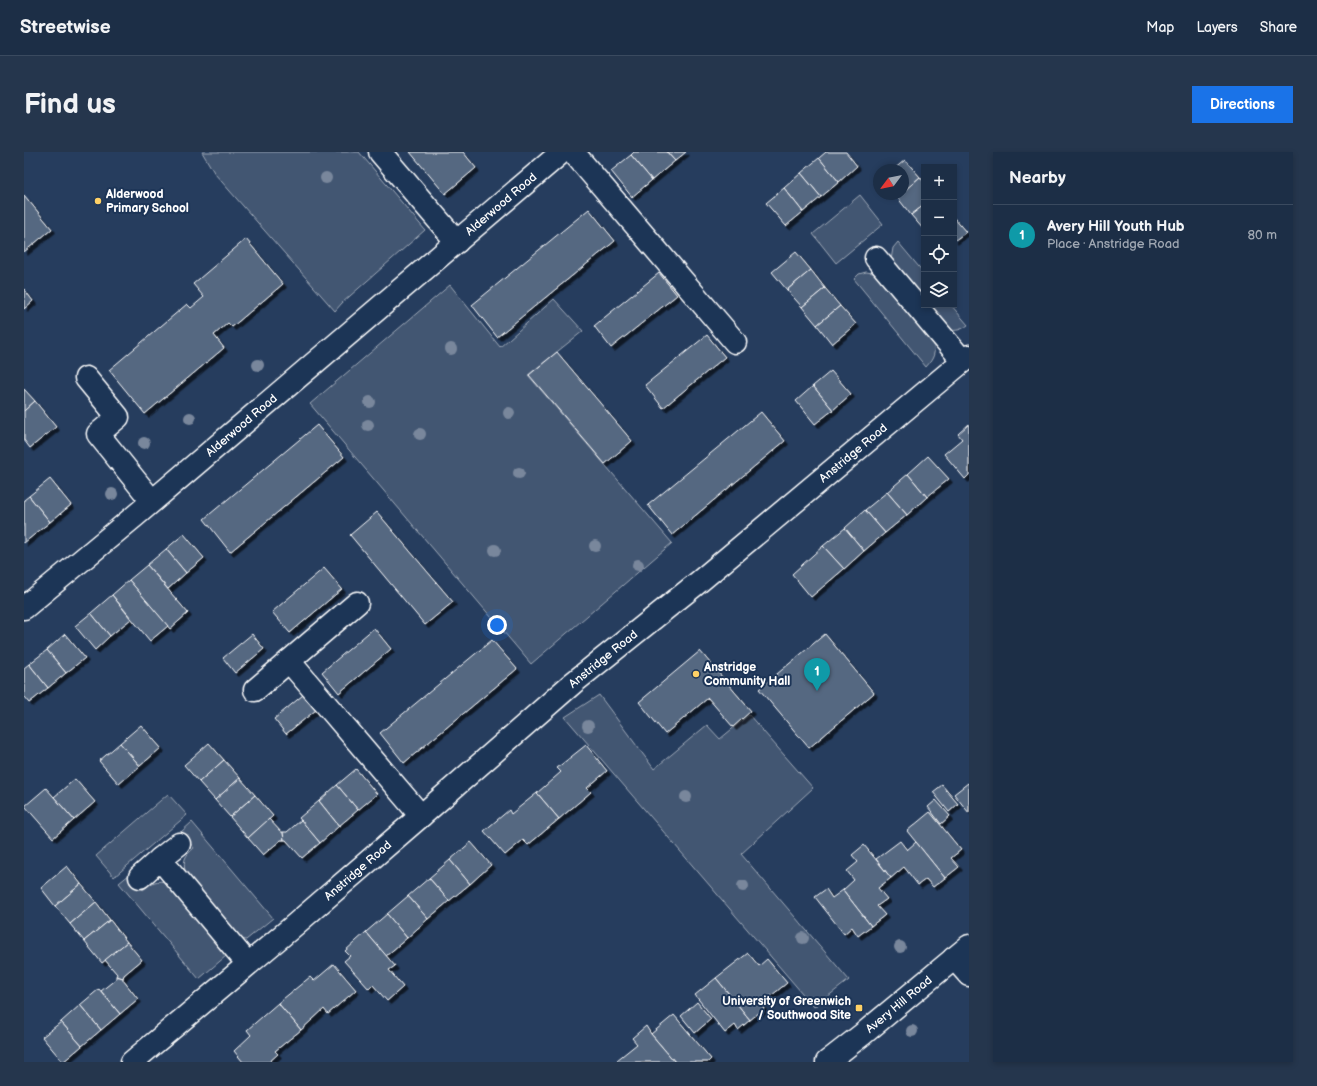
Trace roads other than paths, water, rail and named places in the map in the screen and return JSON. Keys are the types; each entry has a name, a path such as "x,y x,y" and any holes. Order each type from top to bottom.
{"street":[{"name":"Alderwood Road","path":"380,152 457,242"},
{"name":"Alderwood Road","path":"24,608 560,154"},
{"path":"560,154 734,342"},
{"name":"Anstridge Road","path":"132,1062 421,816 573,683 705,576 966,358 876,258"},
{"path":"86,378 118,417 98,434 152,501"},
{"path":"255,690 357,603"},
{"path":"289,661 421,816"},
{"path":"140,877 179,844"},
{"path":"160,859 248,964"},
{"path":"962,952 969,975"},
{"name":"Avery Hill Road","path":"827,1062 962,952"}],"place":[{"name":"Alderwood Primary School","path":"98,201"},
{"name":"Anstridge Community Hall","path":"696,674"},
{"name":"Avery Hill Youth Hub","path":"817,691"},
{"name":"University of Greenwich / Southwood Site","path":"859,1008"}]}
